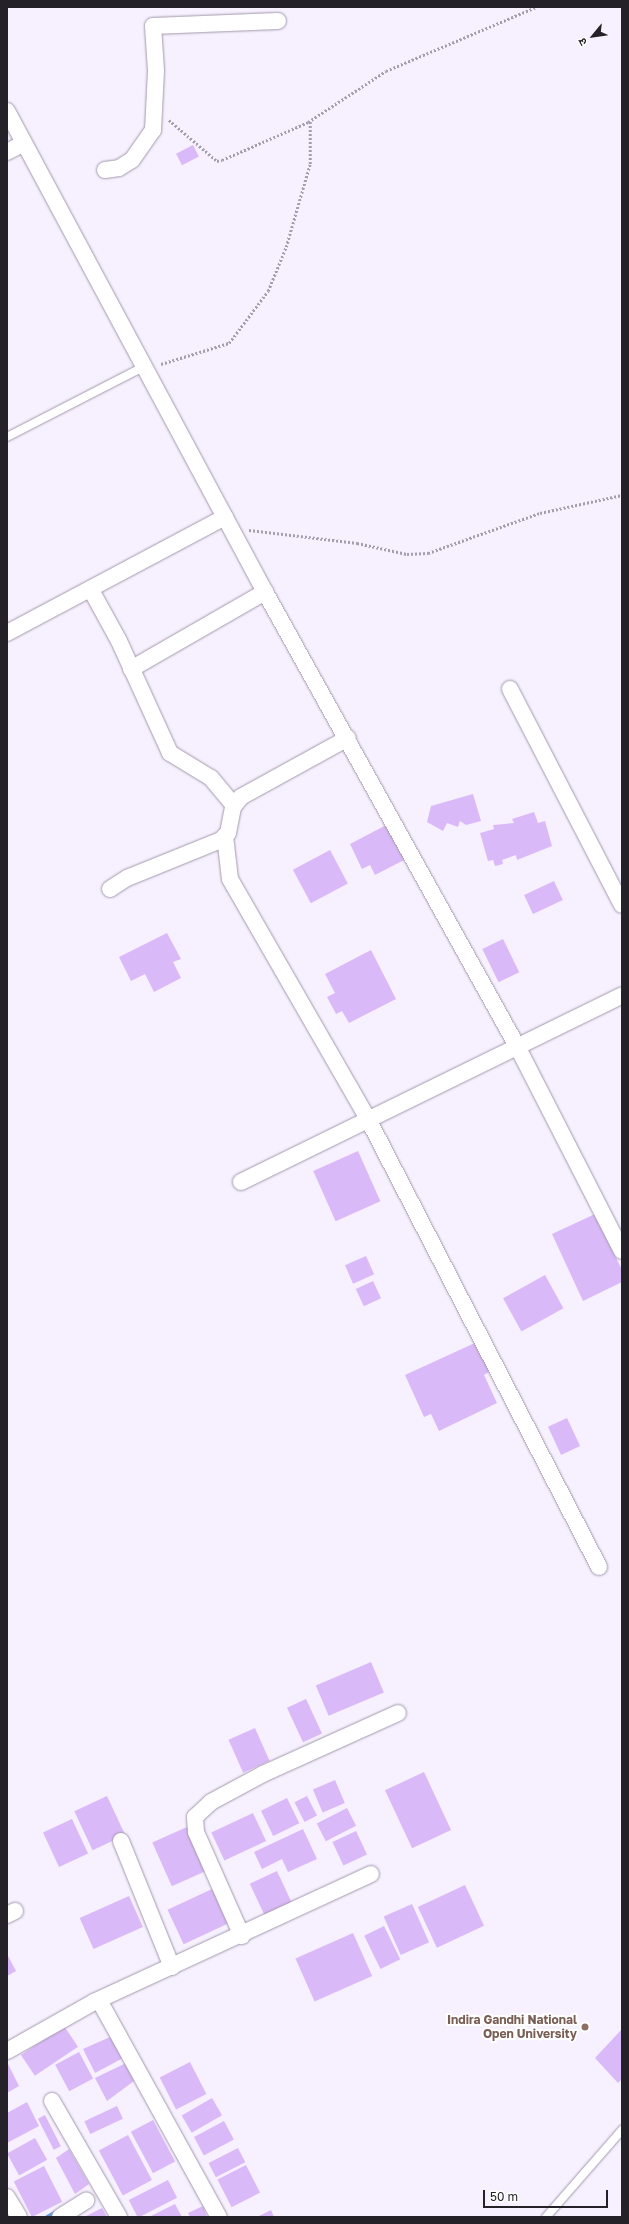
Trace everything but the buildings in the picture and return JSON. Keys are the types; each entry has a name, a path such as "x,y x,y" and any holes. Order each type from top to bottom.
{"street":[{"path":"106,170 119,168 132,160 154,130 153,26 278,21"},
{"path":"7,111 265,592 348,738 517,1046 622,1251"},
{"path":"7,152 24,143"},
{"path":"7,633 228,522"},
{"path":"90,590 131,669 170,753 211,778 234,805"},
{"path":"131,669 265,592"},
{"path":"510,689 622,905"},
{"path":"348,738 246,794 234,805 225,836 230,879 368,1119 599,1567"},
{"path":"110,889 225,836"},
{"path":"241,1182 622,995"},
{"path":"242,1936 196,1832 195,1817 211,1802 263,1774 398,1713"},
{"path":"121,1841 172,1967"},
{"path":"7,2052 99,2000 242,1936 371,1874"},
{"path":"99,2000 219,2217"},
{"path":"52,2101 119,2217"},
{"path":"7,2197 19,2217"},
{"path":"60,2217 86,2202"}],"lane":[{"path":"7,437 145,366"},
{"path":"546,2217 622,2130"}],"path":[{"path":"155,114 175,122 217,161 269,142 311,120 386,71 536,7"},
{"path":"145,366 221,348 246,323 268,291 286,247 310,164 308,132 311,120"},
{"path":"228,522 342,540 407,554 428,553 540,513 622,495"}],"waterway":[{"path":"47,2217 58,2211"}],"place":[{"name":"Indira Gandhi National Open University","path":"585,2027"}]}
